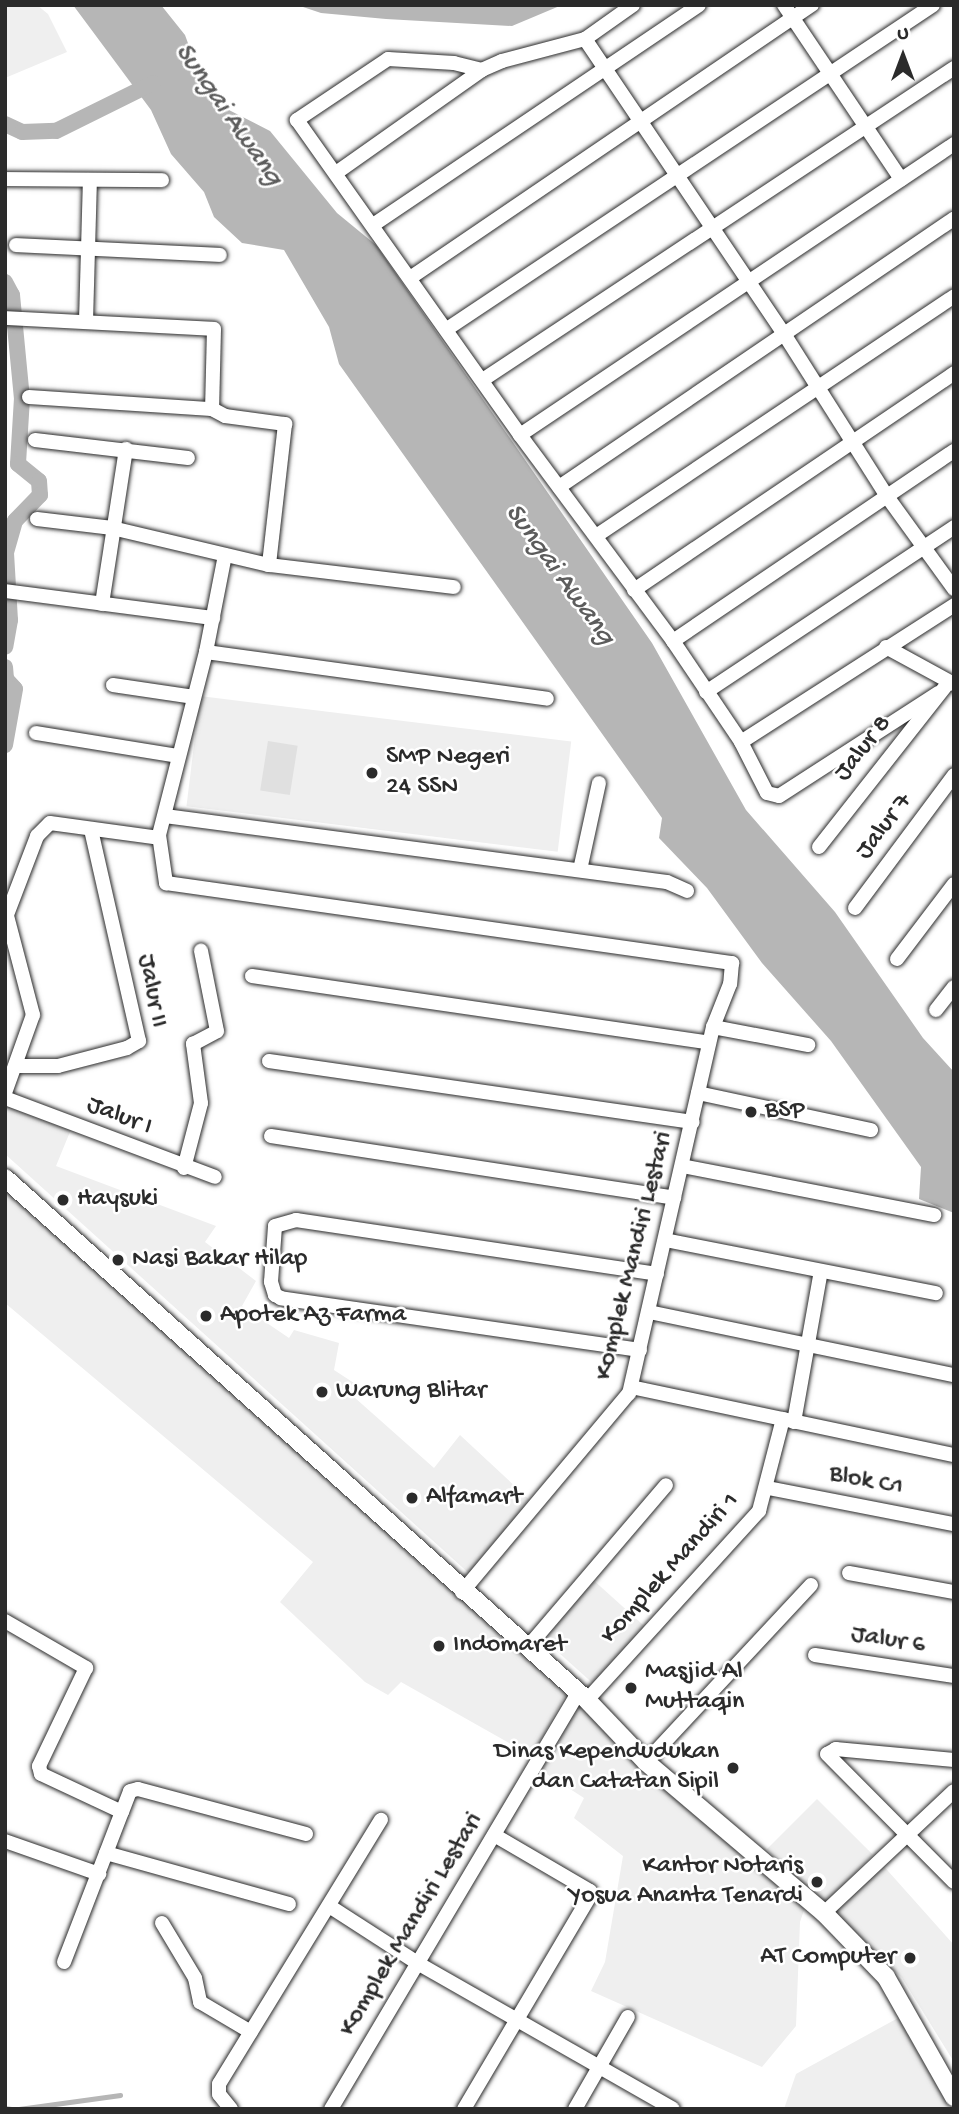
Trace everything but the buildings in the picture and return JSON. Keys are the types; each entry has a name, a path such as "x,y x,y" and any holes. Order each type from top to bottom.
{"main road":[{"path":"5,1178 462,1592 582,1697 646,1762 824,1913 886,1977 954,2097"}],"street":[{"path":"336,173 482,70 502,61 585,39 633,5"},
{"path":"373,225 699,5"},
{"path":"410,278 642,120 788,12 812,5"},
{"path":"447,329 933,5"},
{"path":"788,12 831,71 901,179"},
{"path":"585,39 784,334 886,495 954,589"},
{"path":"482,70 454,63 388,59 297,120 484,379 520,435 673,641 741,742 767,793 779,796 939,694"},
{"path":"484,379 954,68"},
{"path":"520,435 747,280 954,144"},
{"path":"5,179 162,180"},
{"path":"86,321 90,180"},
{"path":"559,487 954,219"},
{"path":"16,245 220,255"},
{"path":"596,536 954,296"},
{"path":"7,318 214,329 212,409"},
{"path":"634,590 954,373"},
{"path":"29,397 212,409 288,428 269,565"},
{"path":"35,440 188,458"},
{"path":"102,604 126,449"},
{"path":"673,641 954,451"},
{"path":"37,519 112,528 269,565 454,587"},
{"path":"706,692 954,527"},
{"path":"5,1095 19,1066 33,1006 6,918 43,828 50,823 159,838 206,652 225,555"},
{"path":"10,591 213,618"},
{"path":"741,742 954,605"},
{"path":"886,647 951,683"},
{"path":"206,652 547,699"},
{"name":"Jalur 8","path":"819,847 939,694 951,683"},
{"path":"113,685 194,697"},
{"path":"36,733 178,756"},
{"name":"Jalur 7","path":"855,908 954,775"},
{"path":"580,870 598,783"},
{"path":"165,816 667,882 687,891"},
{"name":"Jalur II","path":"19,1066 58,1066 127,1048 139,1041 91,829"},
{"name":"Komplek Mandiri Lestari","path":"159,838 163,877 173,887 732,963 730,984 709,1043 631,1387 618,1410 462,1592"},
{"path":"897,959 954,884"},
{"path":"184,1168 201,1103 193,1044 217,1031 201,951"},
{"path":"252,976 709,1043"},
{"path":"936,1010 954,987"},
{"path":"713,1027 808,1045"},
{"path":"269,1061 693,1122"},
{"path":"698,1093 870,1130"},
{"name":"Jalur I","path":"5,1095 184,1168 215,1177"},
{"path":"271,1136 674,1198"},
{"path":"682,1166 934,1215"},
{"path":"640,1350 281,1298 275,1295 271,1282 275,1226 296,1220 657,1274"},
{"path":"665,1240 936,1293"},
{"name":"Komplek Mandiri 1","path":"582,1697 760,1511 789,1420 821,1271"},
{"path":"649,1312 954,1375"},
{"path":"631,1387 954,1455"},
{"path":"527,1648 666,1485"},
{"name":"Blok C1","path":"768,1488 954,1524"},
{"path":"849,1573 954,1592"},
{"path":"646,1762 811,1585"},
{"path":"5,1621 86,1668 38,1771 121,1812"},
{"name":"Jalur 6","path":"815,1655 954,1676"},
{"name":"Komplek Mandiri Lestari","path":"331,2109 494,1835 582,1697"},
{"path":"954,1760 829,1750 828,1757 908,1832 954,1882"},
{"path":"64,1962 130,1791 138,1788 306,1834"},
{"path":"824,1913 954,1791"},
{"path":"231,2109 219,2094 219,2084 381,1820"},
{"path":"464,2109 591,1893 494,1835"},
{"path":"5,1841 99,1874"},
{"path":"106,1853 289,1904"},
{"path":"329,1906 419,1964 673,2109"},
{"path":"162,1923 195,1978 200,2002 251,2032"},
{"path":"575,2109 628,2017"}],"shaded area":[{"path":"5,5 37,5 48,14 67,52 5,78"},
{"name":"SMP Negeri 24 SSN","path":"200,696 571,742 558,852 186,806"},
{"path":"268,741 298,746 290,795 260,790"},
{"path":"5,1094 74,1122 56,1166 216,1226 205,1242 256,1281 242,1306 289,1338 294,1330 339,1343 334,1370 357,1385 354,1397 434,1468 460,1435 533,1503 473,1577 5,1154"},
{"path":"5,1190 88,1256 567,1692 532,1756 401,1682 388,1695 365,1682 280,1602 313,1562 5,1303"},
{"path":"591,1578 645,1626 593,1683 539,1635"},
{"path":"577,1704 805,1907 800,1922 796,2026 762,2067 591,1991 605,1962 623,1856 574,1818 584,1798 539,1769"},
{"path":"817,1799 873,1855 823,1905 767,1849"},
{"path":"880,1862 954,1945 954,2062 902,1978 838,1916 834,1907"},
{"path":"898,2018 950,2109 784,2109 796,2074"}],"water":[{"name":"Sungai Awang","path":"73,5 161,5 185,35 200,76 221,106 270,131 337,213 376,245 652,643 746,810 835,912 923,1038 954,1072 954,1213 919,1199 921,1167 831,1041 762,963 707,888 659,838 662,818 339,364 329,327 284,250 242,243 214,217 204,192 171,154 151,110"},
{"path":"297,5 562,5 512,26 321,13"}],"waterway":[{"path":"5,124 22,132 56,131 153,83"},
{"path":"5,282 12,295 22,398 18,464 39,481 40,495 15,521 6,553 10,620 5,647"},
{"path":"5,667 6,679 15,689 5,745"},
{"path":"19,2109 120,2095"},
{"path":"5,2108 11,2109"}],"place":[{"name":"SMP Negeri 24 SSN","path":"372,773"},
{"name":"BSP","path":"751,1112"},
{"name":"Haysuki","path":"63,1200"},
{"name":"Nasi Bakar Hilap","path":"118,1260"},
{"name":"Apotek Az Farma","path":"206,1316"},
{"name":"Warung Blitar","path":"322,1392"},
{"name":"Alfamart","path":"412,1498"},
{"name":"Indomaret","path":"439,1646"},
{"name":"Masjid Al Muttaqin","path":"631,1688"},
{"name":"Dinas Kependudukan dan Catatan Sipil","path":"733,1768"},
{"name":"Kantor Notaris Yosua Ananta Tenardi","path":"817,1882"},
{"name":"AT Computer","path":"910,1958"}]}
